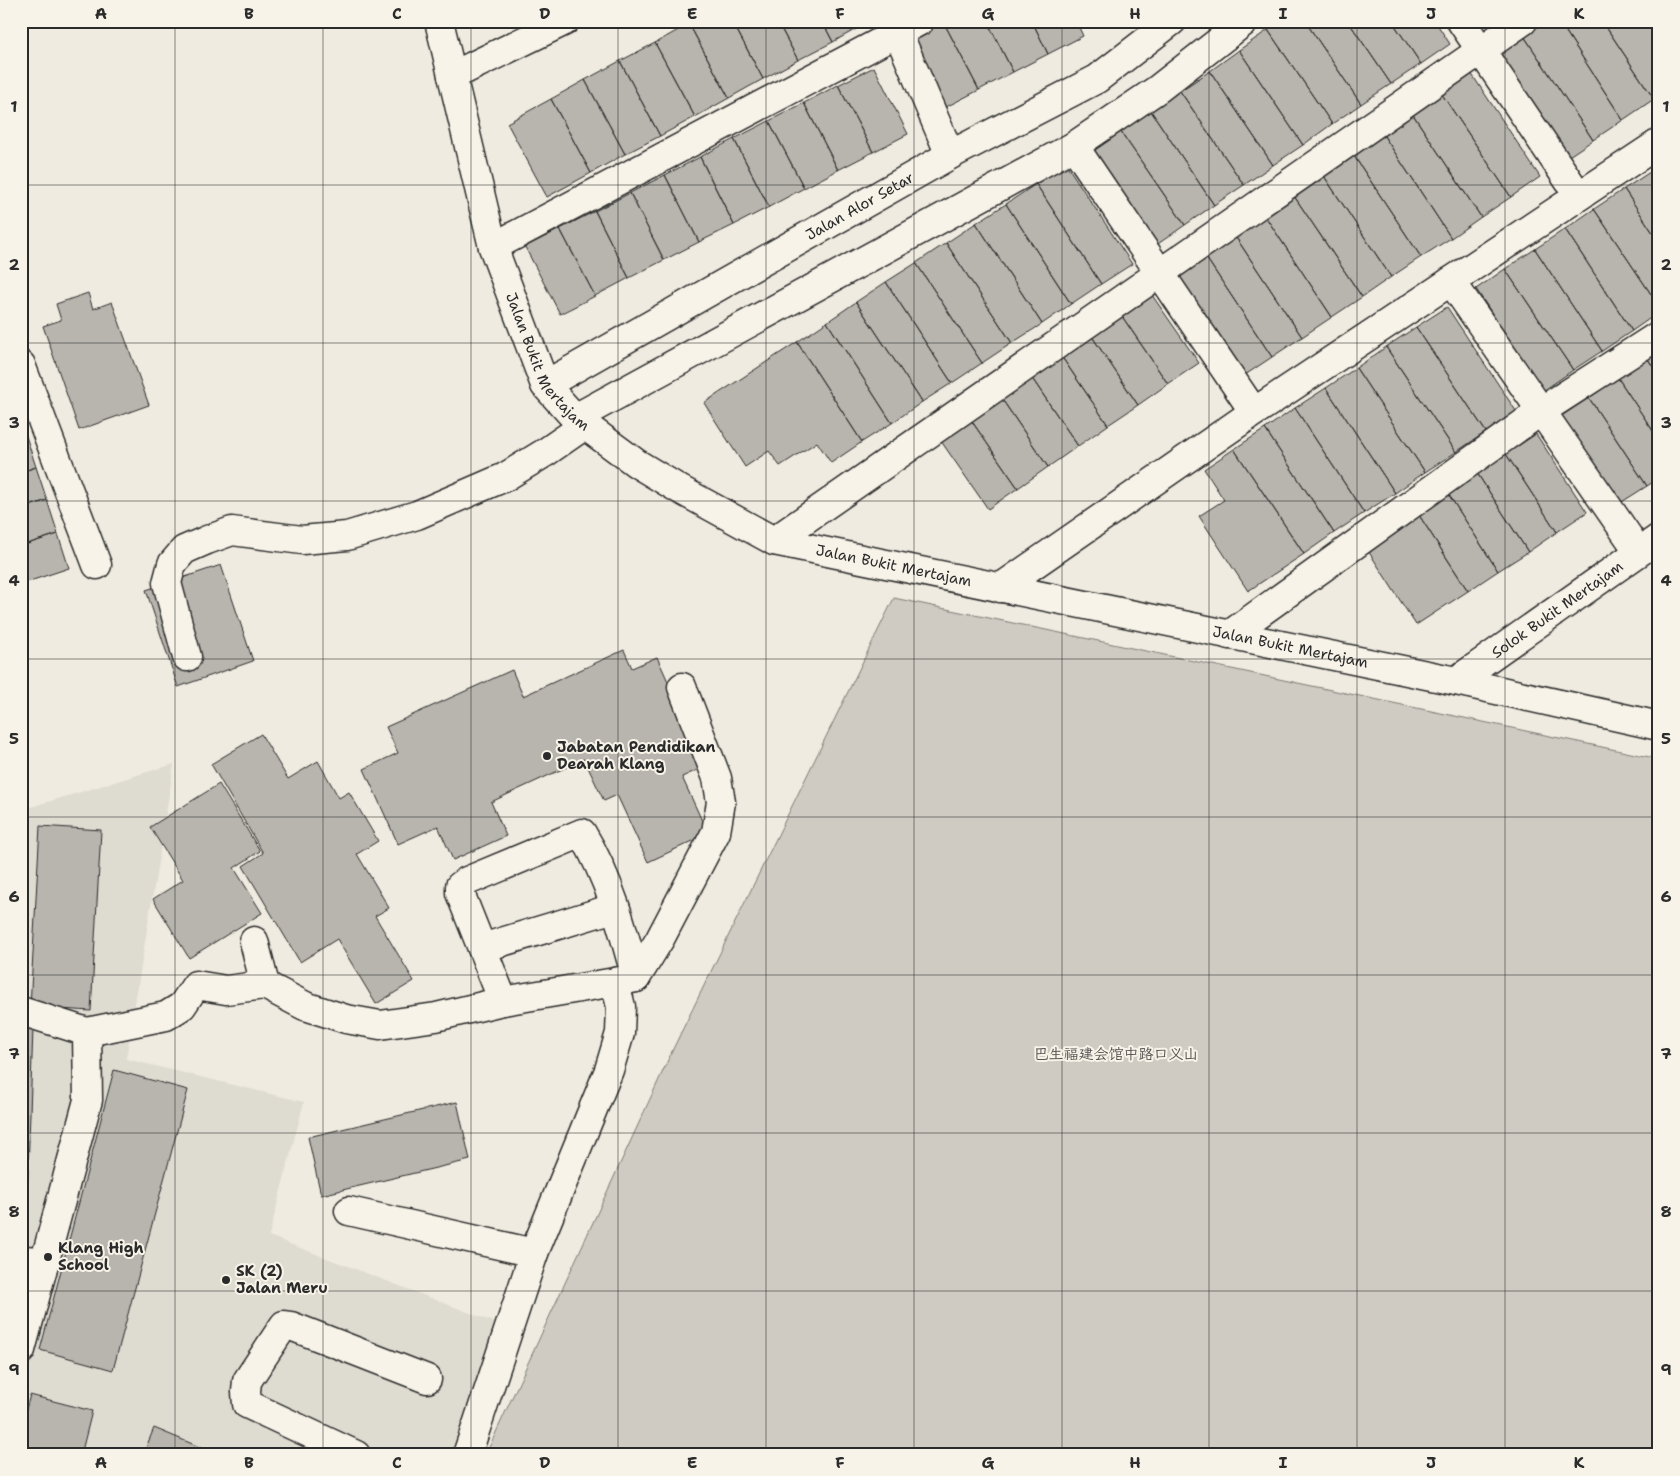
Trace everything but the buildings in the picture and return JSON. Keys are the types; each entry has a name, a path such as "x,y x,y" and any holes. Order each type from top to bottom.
{"street":[{"name":"Jalan Bukit Mertajam","path":"439,21 493,247 545,385 580,421 636,463 672,485 774,541 1456,681 1659,726"},
{"path":"452,76 566,21"},
{"name":"Jalan Alor Setar","path":"545,385 950,155 1097,79 1172,21"},
{"path":"187,657 167,584 172,564 184,550 232,531 302,540 347,536 418,514 505,477 546,452 580,421 1074,146 1158,89 1245,21"},
{"path":"1461,21 1579,196"},
{"path":"774,541 1523,21"},
{"path":"493,247 904,26 950,155"},
{"path":"1000,588 1254,412 1659,142"},
{"path":"1074,146 1254,412"},
{"path":"1451,281 1541,410 1649,545"},
{"path":"1229,635 1541,410 1659,335"},
{"path":"21,365 97,565"},
{"name":"Solok Bukit Mertajam","path":"1456,681 1649,545"},
{"path":"21,1011 88,1032 166,1016 182,1006 196,985 226,990 265,985 305,1006 346,1019 380,1025 436,1017 503,1001 626,980 660,938 716,832 721,802 717,778 682,687"},
{"path":"468,1455 534,1253 612,1061 620,1033 621,1007 626,980 626,941 603,872 582,833 467,881 460,886 460,893 503,1001"},
{"path":"482,948 614,908"},
{"path":"254,941 265,985"},
{"path":"21,1350 33,1261 88,1100 88,1032"},
{"path":"349,1211 534,1253"},
{"path":"356,1455 247,1404 247,1381 284,1325 291,1326 427,1379"}],"shaded area":[{"name":"SK (2) Jalan Meru","path":"174,764 126,1059 304,1102 269,1236 499,1324 457,1455 21,1455 21,810"}],"green space":[{"name":"巴生福建会馆中路口义山","path":"894,598 1659,759 1659,1455 486,1454 674,1047"}],"place":[{"name":"Jabatan Pendidikan Dearah Klang","path":"547,756"},
{"name":"Klang High School","path":"48,1257"},
{"name":"SK (2) Jalan Meru","path":"226,1280"}]}
